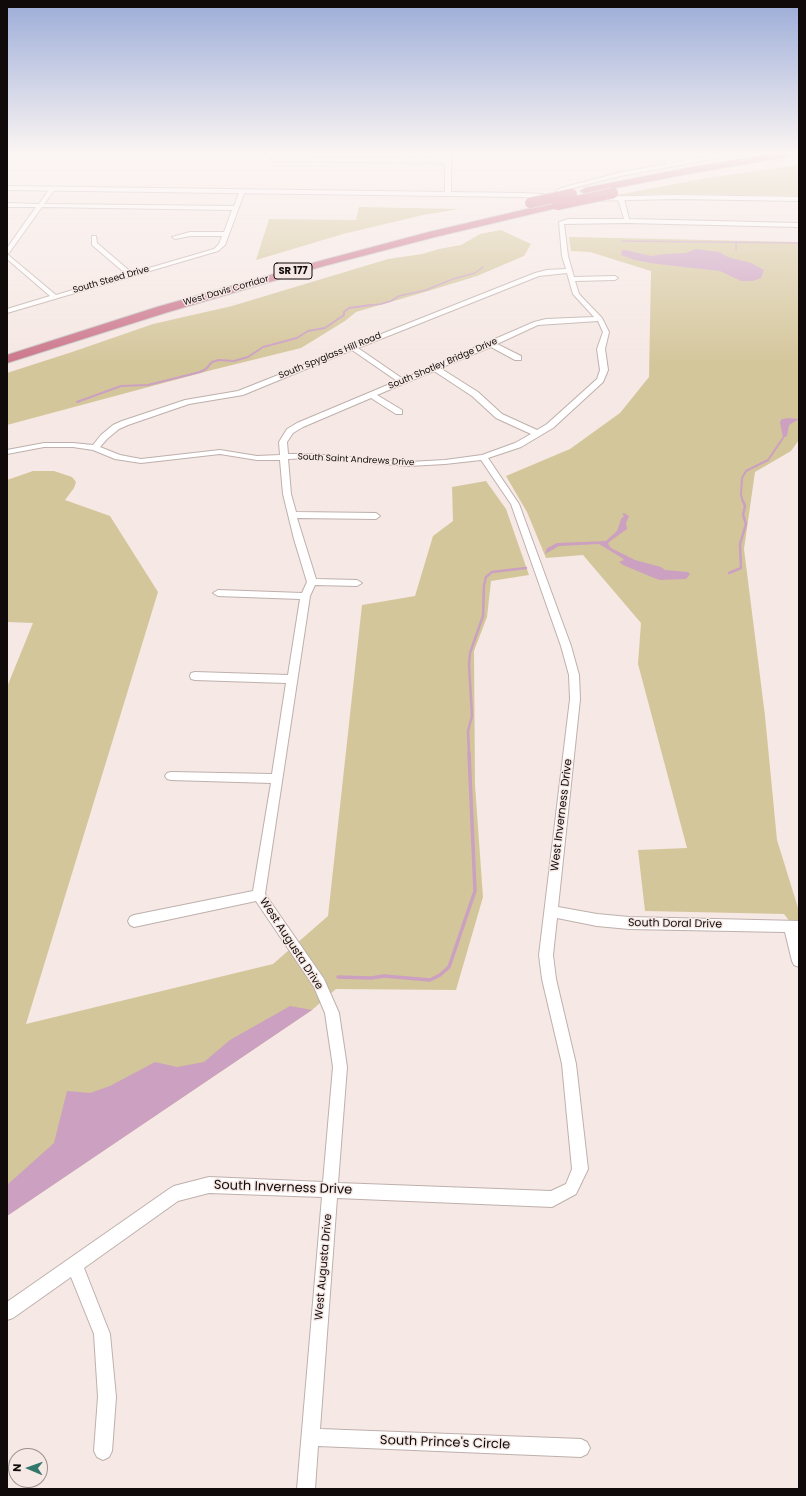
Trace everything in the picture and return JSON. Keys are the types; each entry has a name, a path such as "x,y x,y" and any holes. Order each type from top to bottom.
{"highway":[{"name":"West Davis Corridor","path":"7,347 136,307 298,260 439,224"},
{"name":"West Davis Corridor","path":"7,359 154,312 313,266 471,224"}],"street":[{"path":"7,252 16,235 25,224"},
{"path":"175,237 190,234 226,234 230,224"},
{"path":"560,224 564,249 576,294 600,319"},
{"path":"748,224 799,225"},
{"name":"South Steed Drive","path":"7,311 216,250 222,245 226,234"},
{"path":"94,237 94,244 131,275"},
{"path":"7,256 10,264 55,297"},
{"name":"South Spyglass Hill Road","path":"95,448 104,437 116,427 125,423 188,402 240,393 537,274 547,272 570,272"},
{"path":"573,279 615,278"},
{"name":"South Shotley Bridge Drive","path":"283,456 284,442 290,431 300,425 372,395 401,381 491,344 536,323 546,321 600,319"},
{"name":"South Saint Andrews Drive","path":"7,452 44,445 72,445 95,448 118,457 140,462 220,452 257,458 310,456 409,464 483,457 518,445 550,426 600,380 604,370 601,349 606,332 600,319"},
{"path":"491,344 518,358"},
{"path":"352,347 401,381"},
{"path":"434,368 475,394 499,416 536,433"},
{"path":"372,395 400,412"},
{"path":"283,456 287,494 298,539 312,582 356,583"},
{"name":"West Inverness Drive","path":"483,457 515,504 566,646 574,674 575,699 546,955 549,979 569,1064 580,1170 571,1189"},
{"path":"293,515 376,516"},
{"name":"West Augusta Drive","path":"306,1489 340,1067 332,1013 319,983 259,895 305,596 312,582"},
{"path":"218,593 305,596"},
{"path":"195,676 292,679"},
{"path":"171,776 277,779"},
{"path":"134,921 259,895"},
{"name":"South Doral Drive","path":"551,911 629,924 795,927"},
{"path":"795,927 799,961"},
{"name":"South Inverness Drive","path":"7,1312 174,1194 209,1185 552,1199 571,1189"},
{"path":"74,1264 102,1334 107,1396 103,1451"},
{"name":"South Prince's Circle","path":"310,1437 581,1448"}],"shaded area":[{"path":"267,224 386,224 343,234 256,260"},
{"path":"501,230 531,244 524,256 477,276 356,312 345,321 301,348 212,370 7,425 7,373 153,324 232,306 388,259 422,254 461,245 480,234"},
{"path":"569,237 799,242 799,440 791,451 755,472 744,549 765,716 777,840 799,911 799,933 784,914 645,911 638,850 687,848 638,664 641,623 583,555 546,558 527,512 506,476 570,449 620,413 649,377 651,271 590,252 571,251"},
{"path":"696,249 719,252 728,257 751,263 764,270 761,278 753,281 741,281 720,271 657,264 635,260 621,255 622,250 651,256 686,253"},
{"path":"782,419 799,419 789,425 787,436 783,438 780,422"},
{"path":"33,471 54,471 72,477 76,482 74,488 65,500 110,516 158,592 26,1024 273,964 328,916 362,605 415,596 433,536 453,521 452,487 486,481 506,509 529,575 491,581 487,617 474,651 475,785 483,897 456,990 336,989 312,1010 7,1216 7,687 33,623 7,622 7,480"},
{"path":"624,513 629,516 626,523 627,529 609,542 608,544 611,548 635,560 661,567 665,570 688,572 690,574 686,579 660,580 654,578 623,565 619,562 624,560 622,558 599,544 559,546 545,554 547,548 557,543 606,541 617,531 621,519 624,516 622,514"},
{"path":"290,1006 312,1010 7,1216 7,1185 54,1143 67,1091 90,1093 110,1086 155,1062 177,1067 204,1062 230,1040"}],"waterway":[{"path":"622,241 736,242"},
{"path":"736,242 799,243"},
{"path":"736,242 736,250"},
{"path":"367,306 381,304 391,301 399,296 426,290 453,279 475,273 483,267"},
{"path":"367,306 371,305"},
{"path":"77,402 121,386 148,385 200,372 206,369 212,362 219,360 234,361 248,357 263,347 297,338 308,331 325,328 344,315 344,312 349,308 367,306"},
{"path":"743,502 741,495 742,478 746,471 768,460 783,438"},
{"path":"729,573 741,568 740,544 746,524 743,515 745,506 743,501"},
{"path":"469,754 468,731 472,716 469,665 470,653 483,616 484,585 486,577 492,572 526,568"},
{"path":"338,977 371,978 384,976 430,980 440,975 449,967 475,891 469,753"}]}
